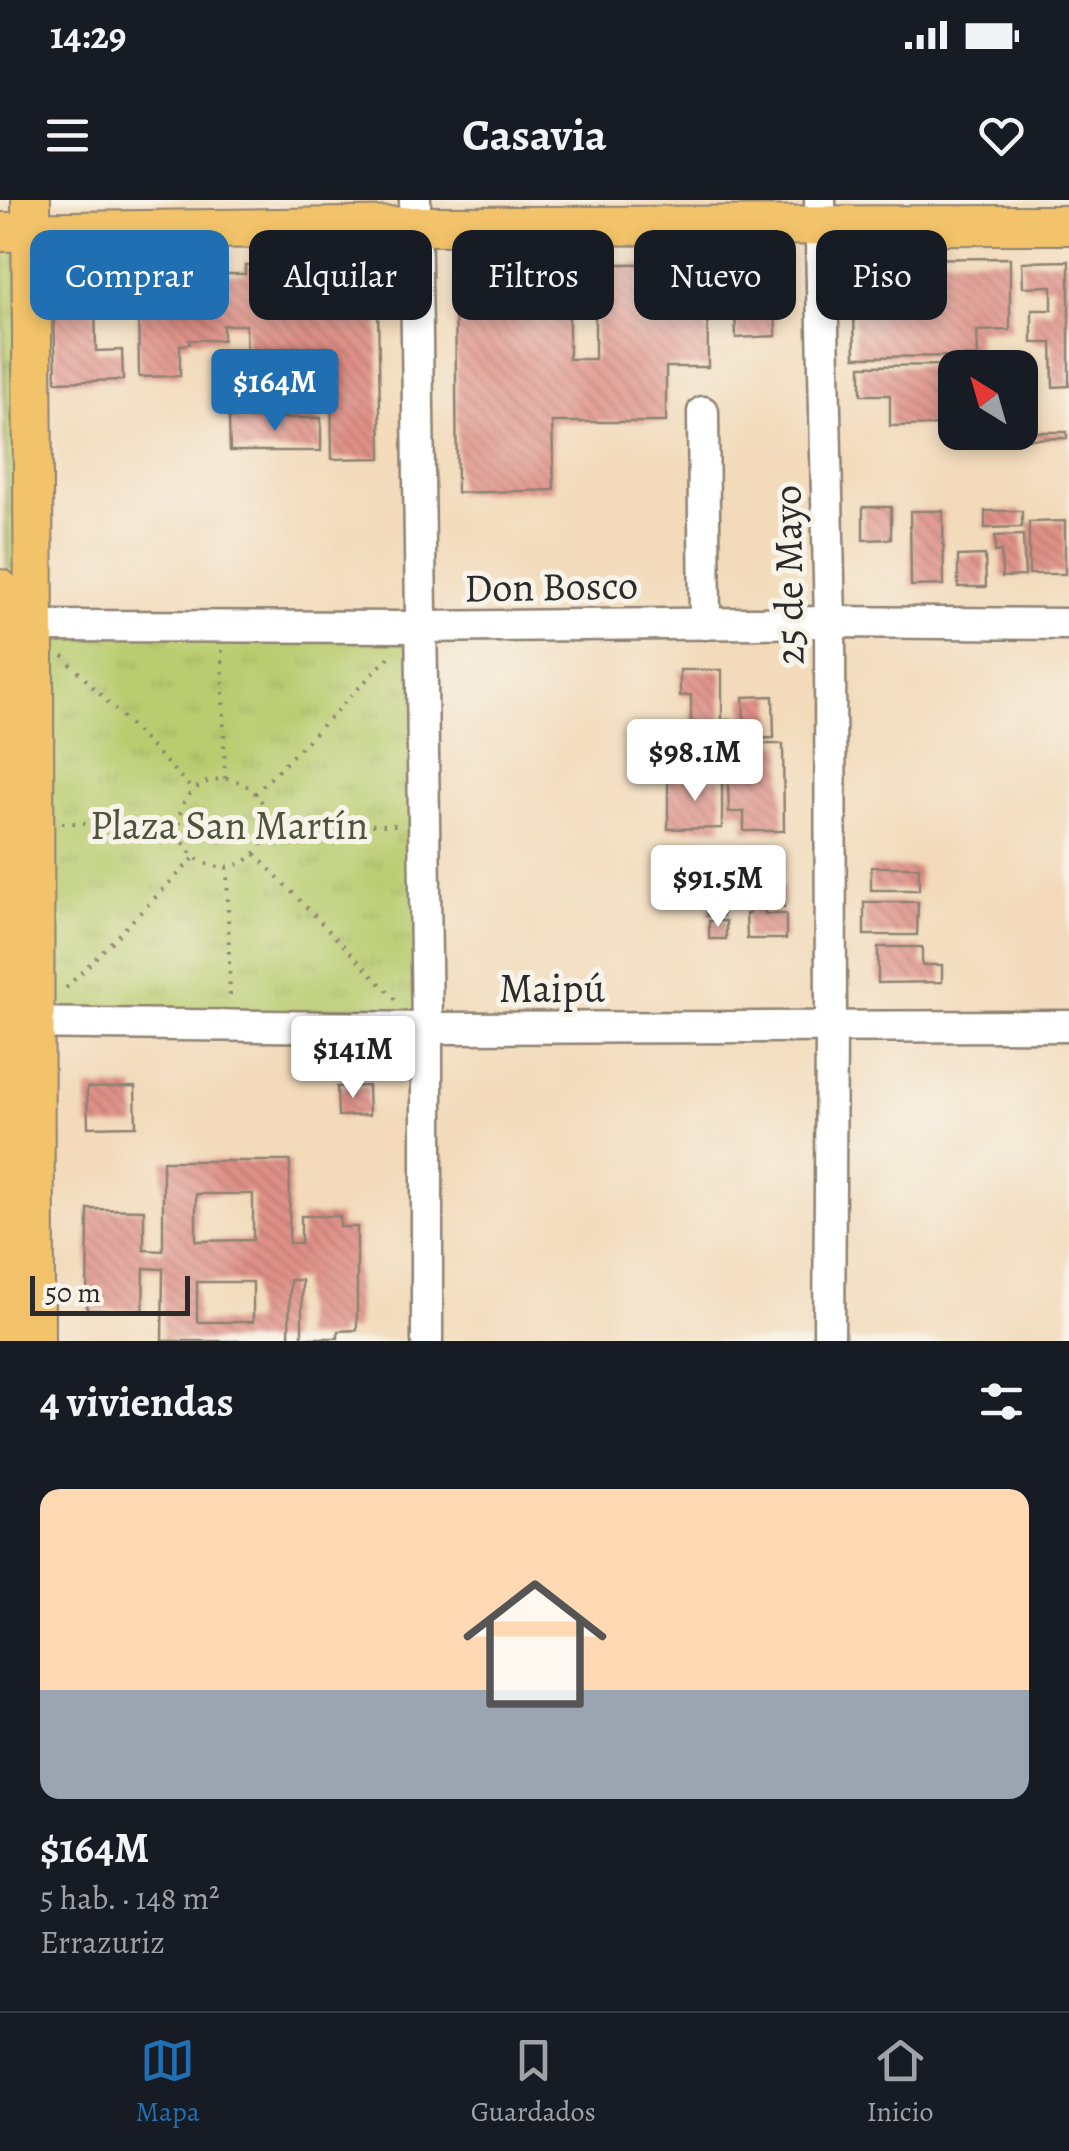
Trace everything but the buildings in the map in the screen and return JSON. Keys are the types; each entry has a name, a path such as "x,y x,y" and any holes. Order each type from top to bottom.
{"main road":[{"path":"2,1341 22,630 21,222 415,213 820,213 1069,226"},
{"path":"0,589 22,630"},
{"path":"13,1023 35,1341"}],"street":[{"path":"415,213 427,1028 427,1341"},
{"name":"25 de Mayo","path":"820,213 830,622 829,1341"},
{"path":"703,412 705,624"},
{"name":"Don Bosco","path":"22,630 830,622 1069,624"},
{"name":"Maipú","path":"13,1023 427,1028 1069,1026"}],"path":[{"path":"255,794 422,627"},
{"path":"22,630 194,790"},
{"path":"222,645 225,780"},
{"path":"214,780 225,780 236,781 255,794 262,802 267,824 254,854 227,867 204,863 195,857 181,836 179,823 186,800 194,790 214,780"},
{"path":"52,823 179,823"},
{"path":"267,824 399,825"},
{"path":"254,854 398,1002"},
{"path":"65,989 195,857"},
{"path":"227,867 230,1002"},
{"path":"398,982 398,1002"},
{"path":"380,1002 398,1002"}],"green space":[{"path":"17,240 26,605 8,606 2,247"},
{"name":"Plaza San Martín","path":"34,625 422,627 427,1028 35,1023"}]}
